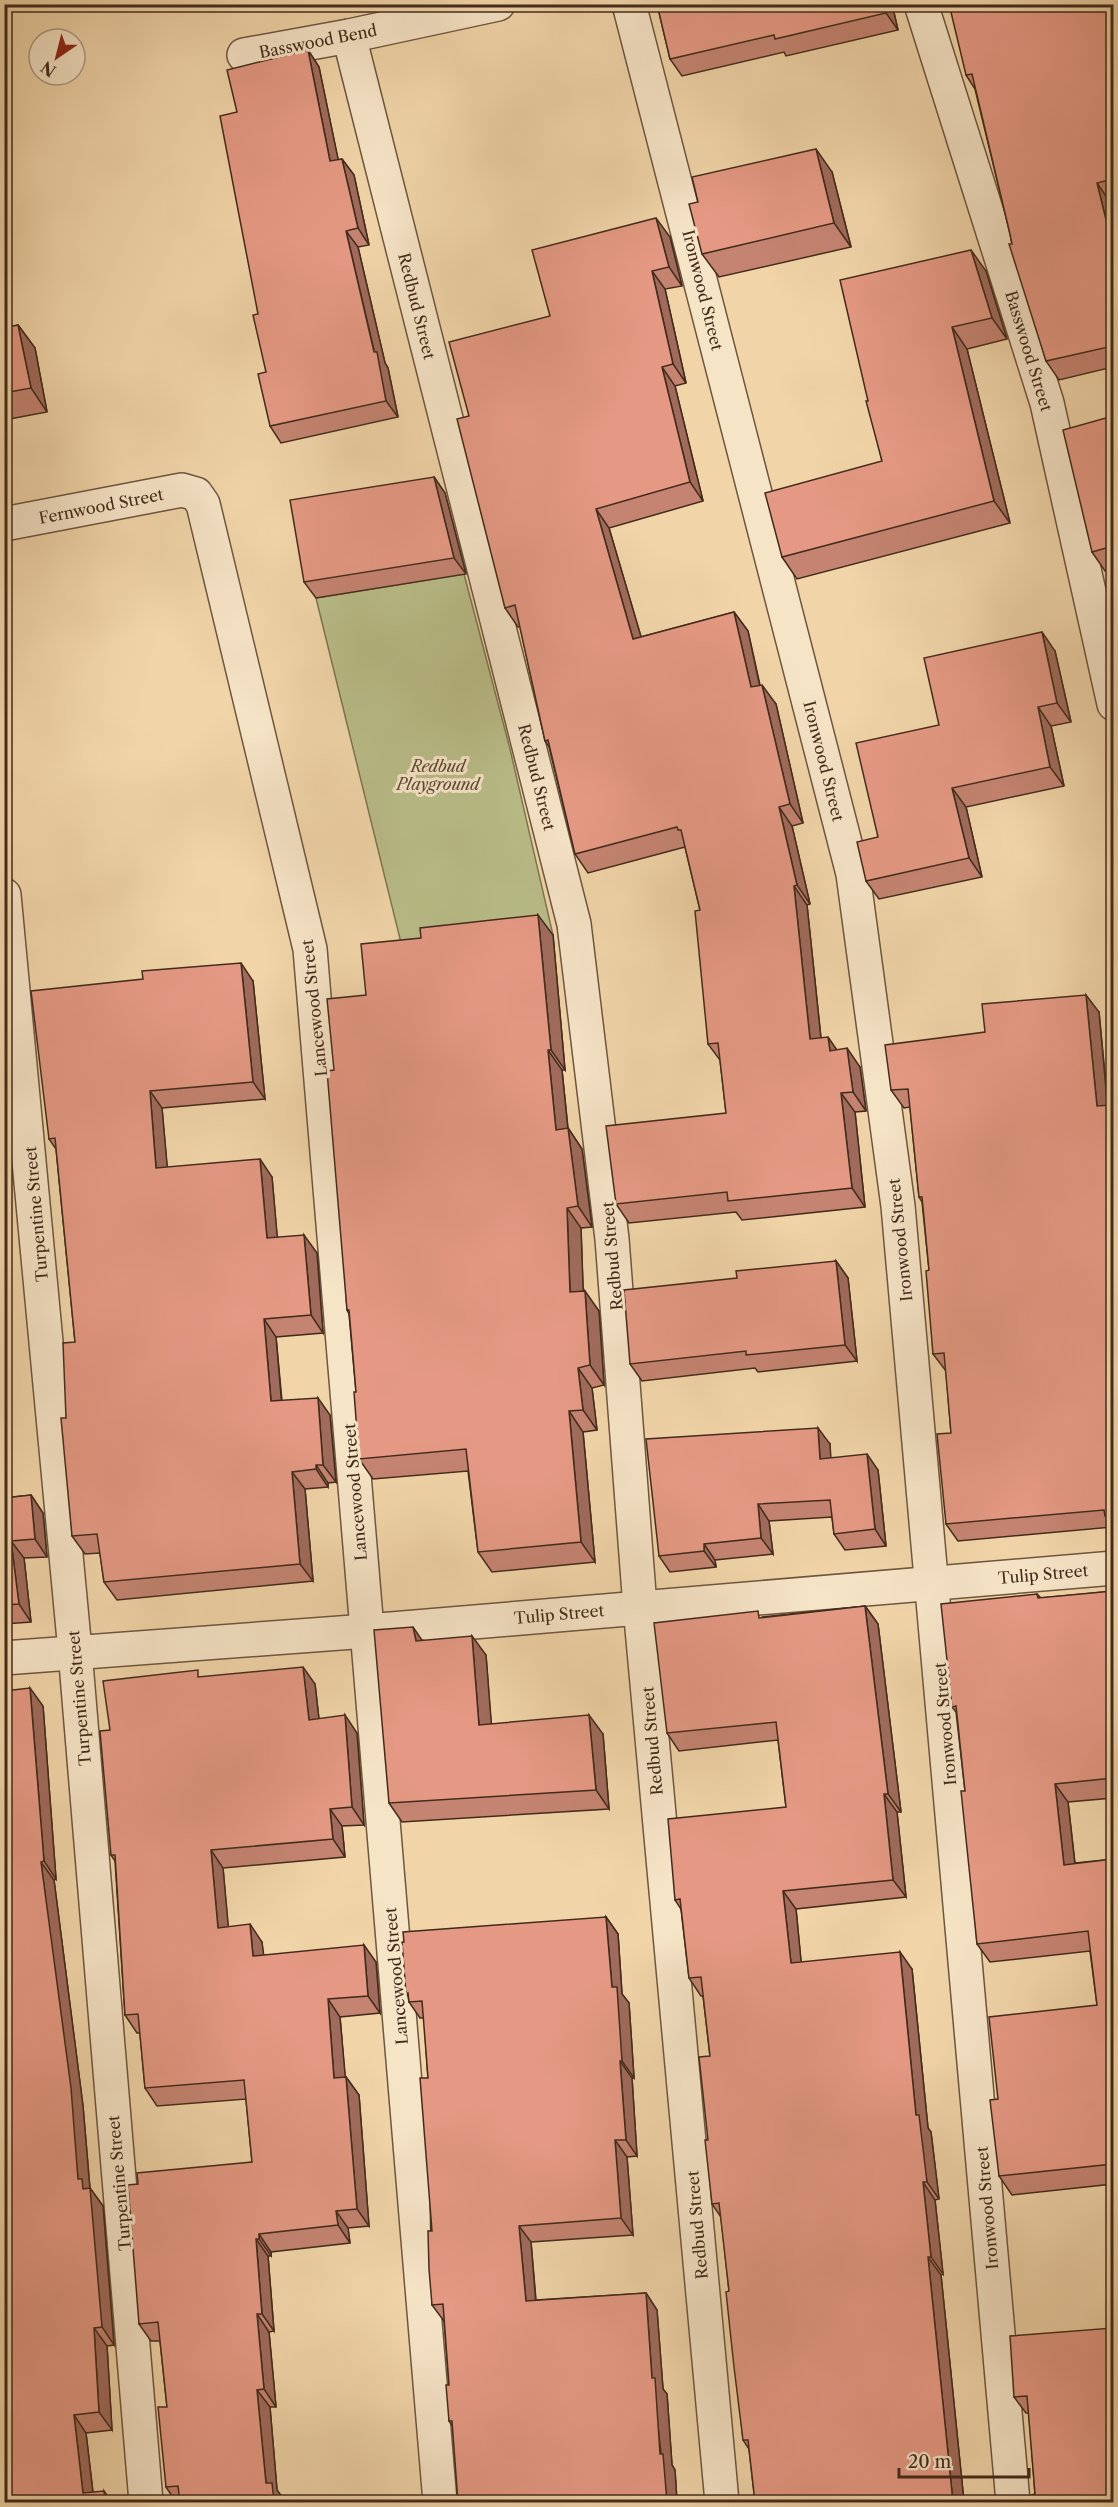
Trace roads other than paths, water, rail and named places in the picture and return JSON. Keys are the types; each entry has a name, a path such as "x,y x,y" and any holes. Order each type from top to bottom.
{"street":[{"name":"Basswood Bend","path":"244,55 349,36 498,4"},
{"name":"Ironwood Street","path":"629,4 853,874 898,1206 1013,2502"},
{"name":"Basswood Street","path":"921,4 1047,403 1113,704"},
{"name":"Redbud Street","path":"349,36 574,924 612,1239 640,1607 722,2502"},
{"name":"Fernwood Street","path":"4,525 182,490 196,494"},
{"name":"Lancewood Street","path":"196,494 203,504 310,949 440,2502"},
{"name":"Turpentine Street","path":"4,895 75,1651 146,2502"},
{"name":"Tulip Street","path":"4,1658 1113,1568"}],"park label":[{"name":"Redbud Playground","path":"438,775"}]}
